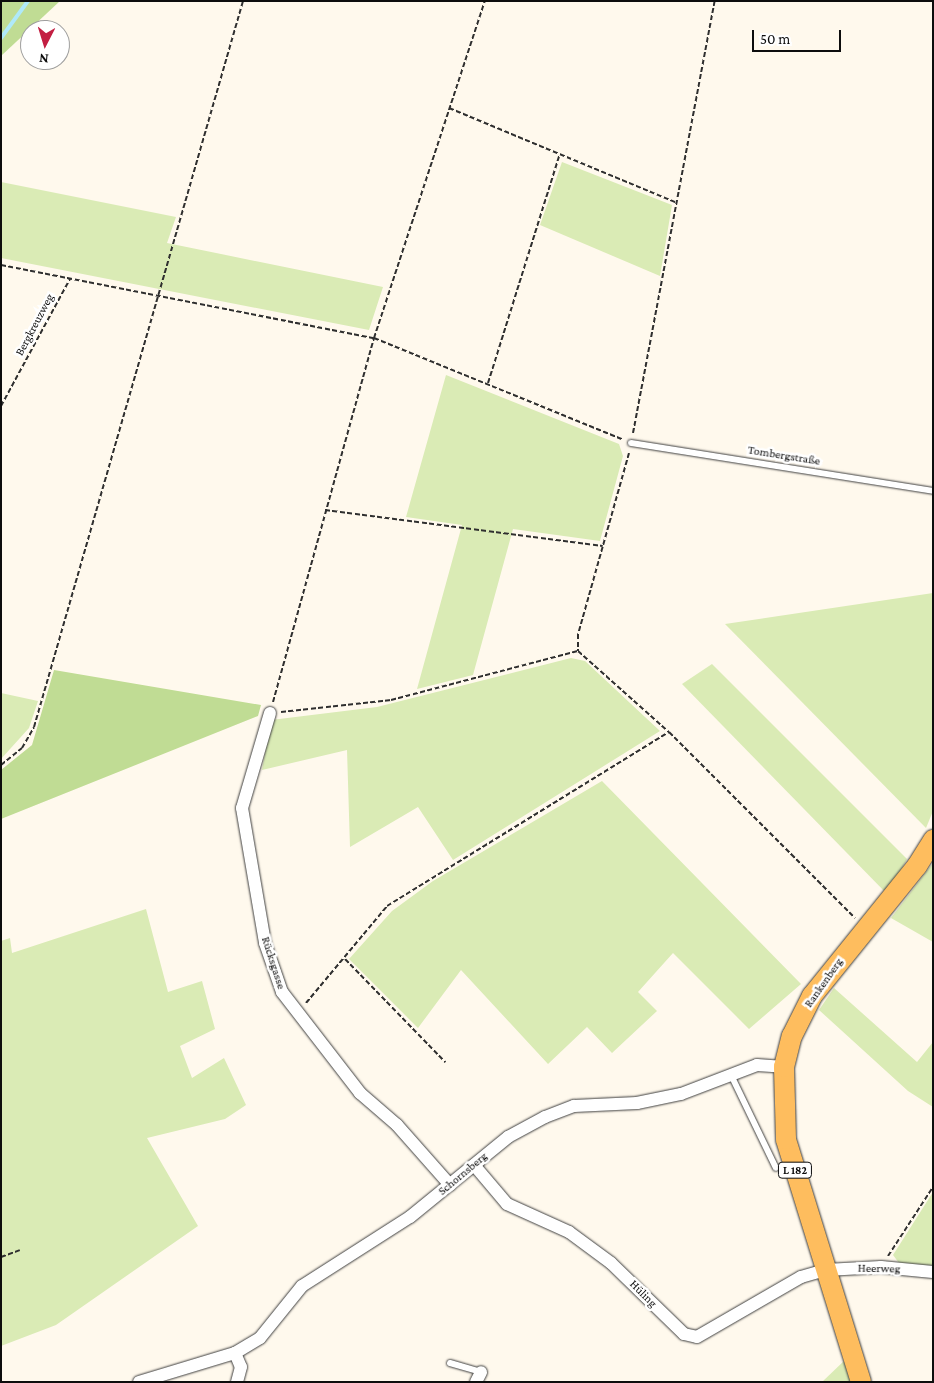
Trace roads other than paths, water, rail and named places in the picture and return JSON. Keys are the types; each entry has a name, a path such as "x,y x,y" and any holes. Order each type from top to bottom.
{"main road":[{"name":"Rankenberg","path":"861,1382 786,1140 784,1067 792,1036 812,996 866,929 933,840"}],"street":[{"name":"Rücksgasse","path":"270,714 242,808 265,944 282,992 296,1015 360,1093 397,1125 450,1185"},
{"name":"Schornsberg","path":"139,1382 236,1353 260,1338 302,1286 410,1217 508,1137 552,1114 574,1106 637,1104 681,1094 757,1065 784,1067"},
{"name":"Hüling","path":"474,1164 508,1204 569,1232 611,1262 684,1334 697,1337 801,1277 826,1270"},
{"name":"Heerweg","path":"826,1270 881,1267 933,1272"},
{"path":"236,1353 241,1367 237,1382"}],"lane":[{"name":"Tombergstraße","path":"631,443 933,491"},
{"path":"731,1075 776,1168"},
{"path":"450,1363 478,1377"}],"waterway":[{"path":"1,38 28,1"}]}
